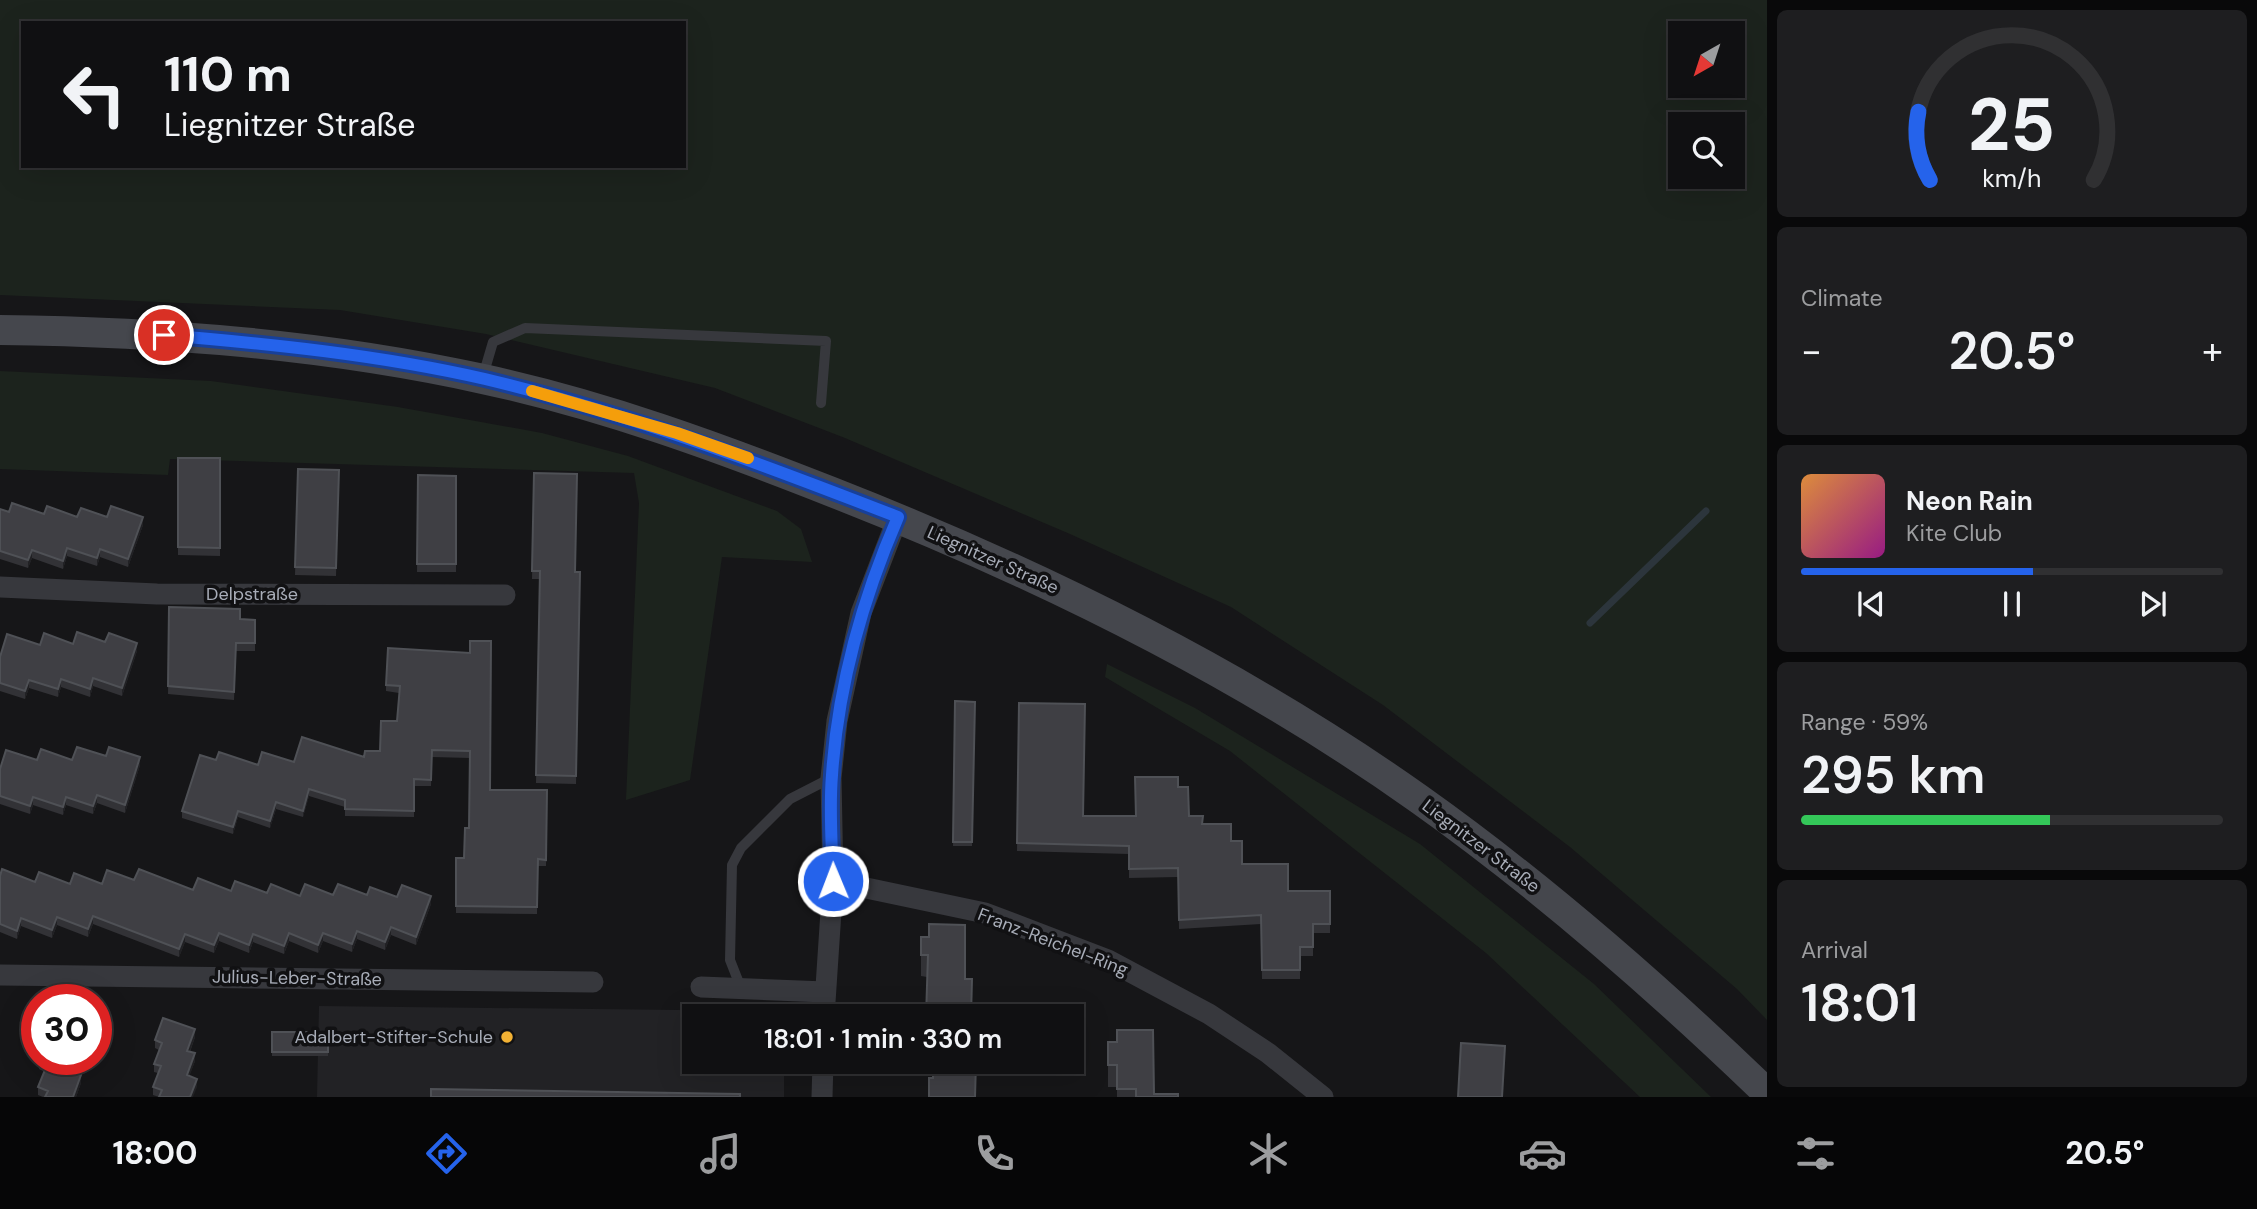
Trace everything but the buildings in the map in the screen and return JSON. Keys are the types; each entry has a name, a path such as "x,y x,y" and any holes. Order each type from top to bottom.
{"main road":[{"name":"Liegnitzer Straße","path":"0,330 144,334 250,342 380,359 482,379 677,433 898,517 1084,601 1262,698 1367,763 1467,834 1555,903 1675,1007 1767,1093"}],"street":[{"path":"825,1004 833,881 831,778 837,721 861,613 898,517"},
{"name":"Delpstraße","path":"0,587 157,594 505,595"},
{"name":"Franz-Reichel-Ring","path":"833,881 985,913 1108,960 1209,1014 1268,1053 1323,1097"},
{"name":"Julius-Leber-Straße","path":"0,975 593,982"},
{"path":"701,987 825,992"},
{"path":"822,1097 823,1074"}],"lane":[{"path":"482,379 493,342 525,328 826,341 821,403"},
{"path":"741,988 730,961 732,865 741,848 790,799 831,778"}],"shaded area":[{"path":"0,0 1767,0 1767,1020 1737,989 1570,847 1383,705 1231,607 1070,534 845,438 715,388 486,334 340,310 0,295"},
{"path":"0,371 211,381 398,407 542,433 628,456 777,511 801,529 812,562 722,557 690,780 626,800 639,503 634,473 170,459 168,475 0,469"},
{"path":"1107,664 1195,708 1420,844 1594,984 1711,1097 1640,1097 1486,953 1230,751 1105,677"},
{"name":"Adalbert-Stifter-Schule","path":"319,1006 682,1010 682,1074 784,1074 784,1097 317,1097"}],"waterway":[{"path":"1590,623 1706,511"}],"slow traffic":[{"path":"532,391 677,433 748,458"}],"place":[{"name":"Adalbert-Stifter-Schule","path":"507,1037"}],"route":[{"path":"164,335 250,342 380,359 537,392 677,433 898,517 861,613 837,721 831,778 833,881"}]}
